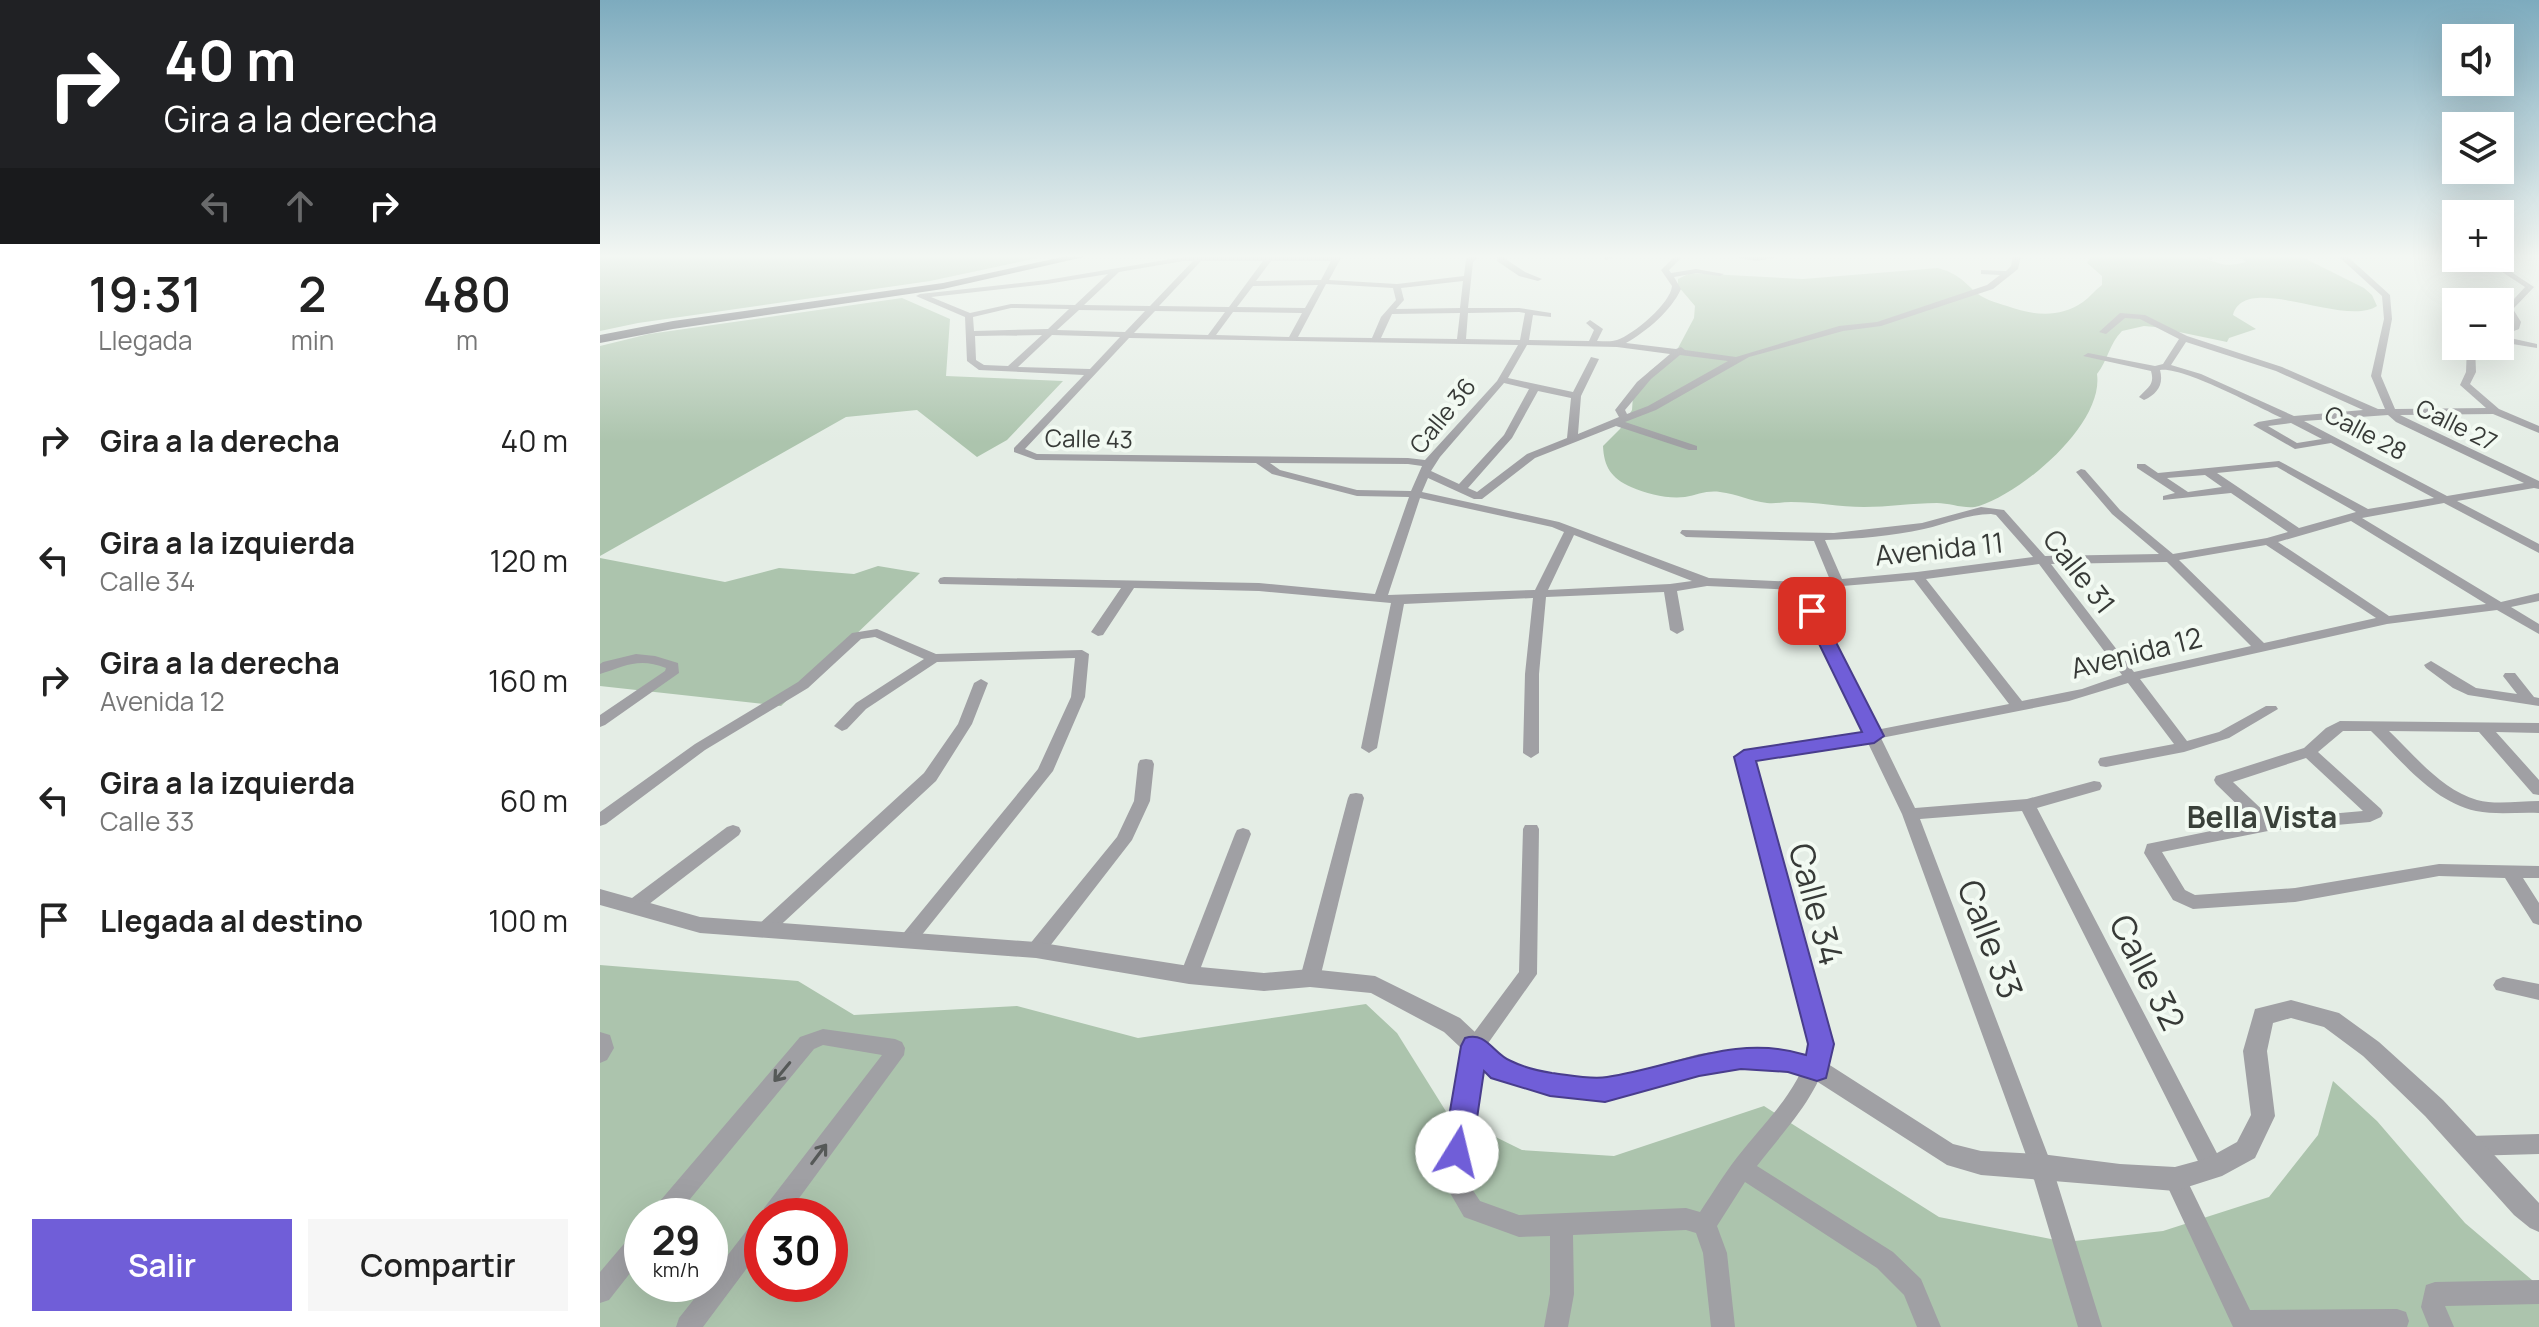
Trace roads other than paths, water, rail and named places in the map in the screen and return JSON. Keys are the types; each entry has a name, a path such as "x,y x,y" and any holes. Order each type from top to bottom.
{"main road":[{"path":"600,337 691,318"},
{"path":"600,337 733,318"}],"street":[{"path":"969,318 972,361 982,368 1092,372"},
{"path":"1011,368 1066,318"},
{"name":"Calle 43","path":"1144,318 1018,450 1026,456 1036,457 1408,461 1426,469"},
{"path":"1210,338 1225,318"},
{"path":"1293,338 1303,318"},
{"path":"1376,340 1385,318"},
{"path":"1461,341 1462,318"},
{"name":"Calle 36","path":"1380,600 1392,557 1426,469 1502,380 1523,341 1528,318"},
{"path":"1617,344 1632,338 1651,318"},
{"path":"1426,469 1474,502 1531,456 1652,408 1738,360 1772,345 1898,318"},
{"path":"2103,332 2118,318"},
{"path":"2139,318 2184,338 2279,369 2378,413"},
{"name":"Calle 27","path":"2388,318 2376,376 2391,412 2400,420 2538,485"},
{"path":"1590,323 1599,329 1592,343"},
{"path":"970,334 1050,332 1210,338 1592,343 1681,350 1738,360"},
{"path":"2144,397 2154,389 2161,368 2184,338"},
{"path":"2514,340 2534,346"},
{"path":"1620,420 1620,410 1630,396 1654,370 1681,350"},
{"name":"Calle 28","path":"2088,356 2161,368 2212,381 2333,440 2539,549"},
{"path":"1572,438 1576,396 1594,359"},
{"path":"2471,360 2471,372 2465,385 2495,411 2539,430"},
{"path":"1502,380 1576,396"},
{"path":"1460,490 1508,436 1535,387"},
{"path":"2333,440 2295,446 2258,425 2292,419 2391,412 2495,411"},
{"path":"1620,420 1693,448"},
{"name":"Avenida 11","path":"1260,461 1276,472 1357,493 1417,494 1474,502 1571,530 1707,582 1799,586 1917,576 2042,560 2170,558 2268,541 2366,513 2538,485"},
{"path":"2157,476 2279,464 2366,513"},
{"path":"2141,466 2185,495"},
{"path":"2081,472 2116,512 2170,558 2262,649"},
{"path":"2209,473 2298,533"},
{"path":"2167,498 2233,489"},
{"name":"Calle 31","path":"1818,537 1922,526 1990,509 2007,517 2184,747"},
{"path":"2352,517 2539,630"},
{"path":"1531,753 1532,674 1540,592 1571,530"},
{"path":"1686,533 1818,537 1837,582"},
{"path":"2268,541 2387,620"},
{"path":"1917,576 2018,706"},
{"path":"944,581 1259,587 1380,600 1670,588 1707,582"},
{"path":"1098,632 1130,585"},
{"name":"Calle 33","path":"1799,586 1910,814 2041,1166 2090,1327"},
{"path":"1670,588 1677,630"},
{"name":"Avenida 12","path":"1744,757 1874,736 2112,686 2131,677 2387,620 2500,606 2539,597"},
{"path":"1369,748 1398,600"},
{"path":"600,820 675,764 803,685 857,636 877,633 934,658 1082,654 1078,697 1045,771 906,941"},
{"path":"842,726 861,706 934,658"},
{"path":"600,670 613,661 627,659 665,662 673,666 672,673 600,722"},
{"path":"2431,665 2473,692 2534,700"},
{"path":"2510,676 2534,700"},
{"path":"765,929 930,777 965,724 981,683"},
{"path":"2106,762 2184,747 2224,735 2271,709"},
{"path":"2268,825 2222,780 2309,752 2340,726 2539,728"},
{"path":"2376,727 2460,800 2478,805 2539,807"},
{"path":"2484,728 2539,790"},
{"path":"2309,752 2375,813 2370,816 2268,825 2153,848 2153,853 2179,895 2193,902 2295,895 2439,870 2539,872"},
{"name":"Calle 34","path":"1744,757 1821,1044 1817,1069"},
{"path":"1036,950 1124,840 1142,801 1146,764"},
{"path":"1910,814 2027,805 2094,786"},
{"path":"1310,978 1356,798"},
{"name":"Calle 32","path":"2027,805 2213,1168"},
{"path":"1531,829 1528,974 1474,1046 1453,1179 1472,1209 1519,1226 1686,1219 1705,1225"},
{"path":"634,906 733,831"},
{"path":"1189,975 1243,834"},
{"path":"2509,870 2539,918"},
{"path":"600,897 700,925 1036,950 1189,975 1264,982 1310,978 1375,985 1452,1025 1500,1070 1550,1084 1605,1090 1699,1064 1741,1058 1788,1060 1817,1069 1947,1154 1981,1163 2041,1166 2120,1176 2175,1179 2213,1168 2246,1150 2263,1116 2255,1051 2263,1016 2291,1009 2331,1020 2371,1049 2434,1108 2523,1206 2539,1219"},
{"path":"2503,985 2539,992"},
{"path":"677,1198 807,1043 823,1037 895,1048 894,1055 786,1198"},
{"path":"600,1040 604,1048 600,1054"},
{"path":"1705,1225 1742,1168 1787,1116 1817,1069"},
{"path":"2469,1146 2539,1144"},
{"path":"1742,1168 1885,1260 1913,1287 1929,1327"},
{"path":"2175,1179 2244,1324 2397,1321"},
{"path":"1556,1327 1562,1294 1561,1225"},
{"path":"1705,1225 1715,1253 1723,1327"},
{"path":"688,1327 744,1253"},
{"path":"600,1291 624,1262"},
{"path":"2442,1327 2433,1307 2435,1294 2539,1292"}],"district":[{"name":"Bella Vista","path":"2262,816"}]}
